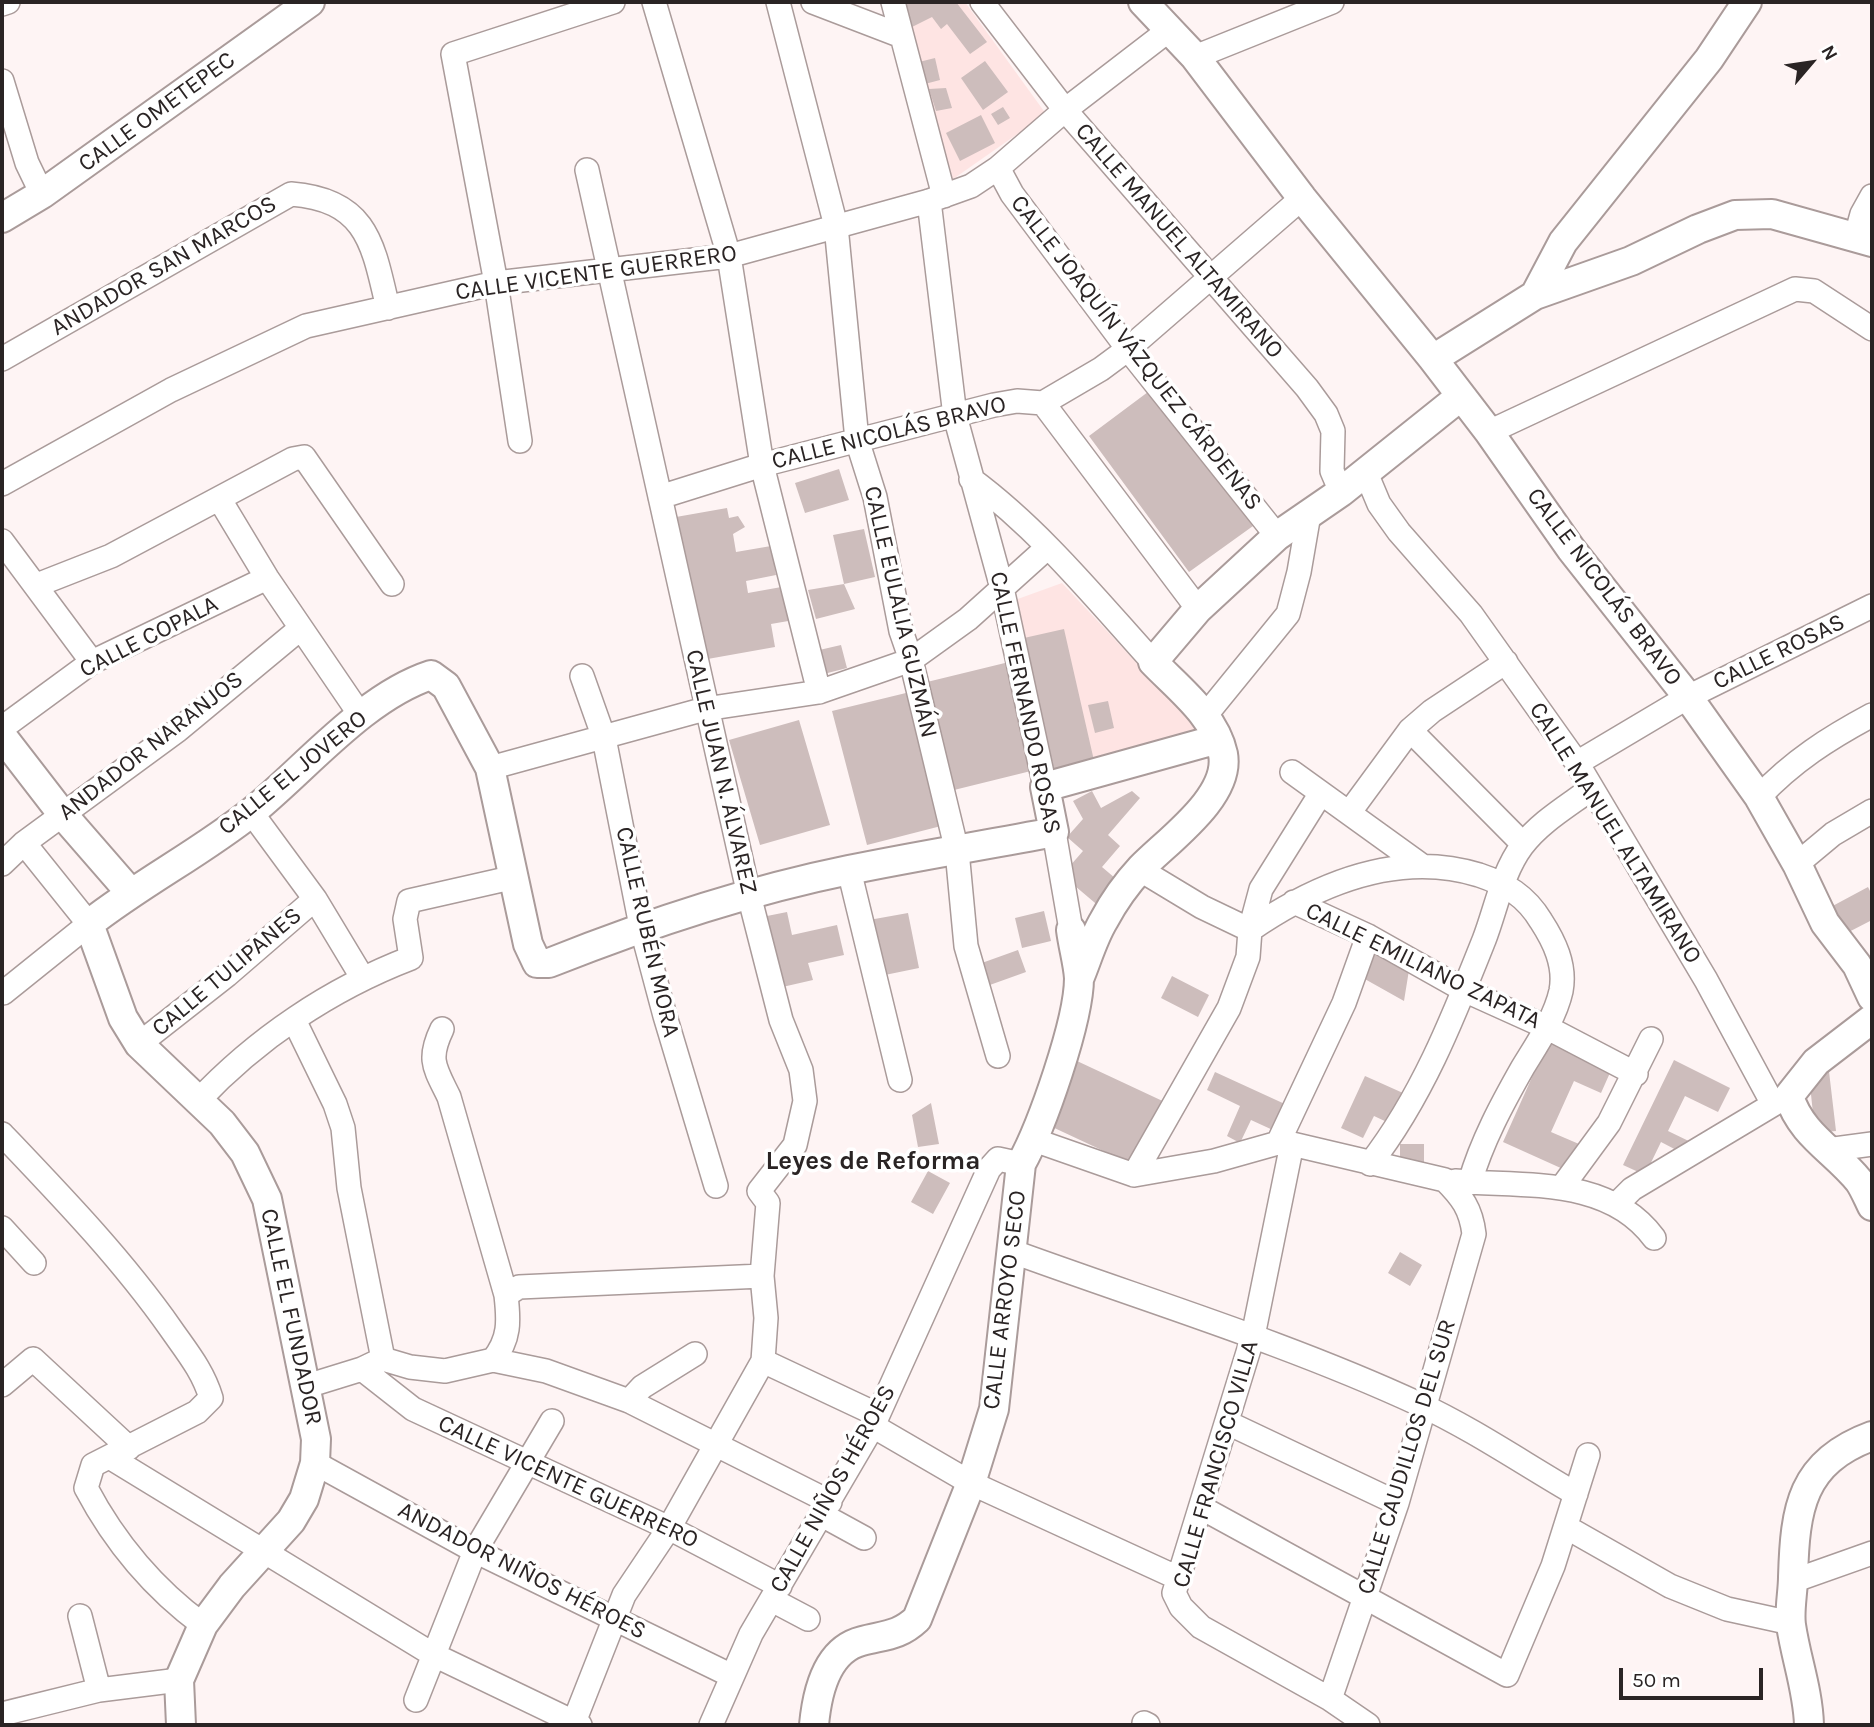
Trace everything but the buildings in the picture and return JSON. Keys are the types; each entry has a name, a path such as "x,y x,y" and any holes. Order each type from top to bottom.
{"street":[{"path":"2,5 8,2"},
{"name":"CALLE OMETEPEC","path":"2,218 42,194 310,2"},
{"path":"520,441 496,283 453,54 613,2"},
{"path":"654,2 729,256 762,465 819,692"},
{"name":"CALLE EULALIA GUZMÁN","path":"778,2 836,226 857,440 875,496 901,631 911,660 957,851 966,946 998,1056"},
{"path":"813,2 899,35"},
{"name":"CALLE FERNANDO ROSAS","path":"893,2 936,199 955,416 1002,588 1045,787 1071,930"},
{"name":"CALLE MANUEL ALTAMIRANO","path":"982,2 1065,110 1210,275 1326,414 1333,431 1332,471 1341,492"},
{"name":"CALLE NICOLÁS BRAVO","path":"1143,2 1195,57 1302,198 1433,359 1489,432 1571,549 1688,696 1759,797 1797,864 1825,923 1857,965 1872,997"},
{"path":"1195,57 1332,2"},
{"path":"1535,295 1563,242 1709,59 1747,2"},
{"name":"CALLE VICENTE GUERRERO","path":"2,484 171,390 267,342 306,327 496,283 729,256 936,199 971,186 998,168 1065,110 1169,30"},
{"path":"2,81 27,163 42,194"},
{"name":"CALLE JOAQUÍN VÁZQUEZ CÁRDENAS","path":"998,168 1012,194 1128,349 1277,536"},
{"name":"CALLE JUAN N. ÁLVAREZ","path":"587,170 705,709 749,895 781,1020 802,1070 805,1101 795,1144 759,1191 768,1203 762,1276 766,1318 763,1361"},
{"name":"ANDADOR SAN MARCOS","path":"2,359 291,194 321,196 344,208 373,243 388,308"},
{"path":"1433,359 1535,295 1618,267 1735,215 1772,214 1864,239 1862,214 1872,196"},
{"name":"CALLE NICOLÁS BRAVO","path":"660,497 762,465 857,440 1017,401 1043,403 1101,369 1128,349 1210,275 1302,198"},
{"path":"1489,432 1795,289 1814,291 1872,329"},
{"path":"1153,662 1198,609 1277,536 1366,473 1461,396"},
{"path":"1043,403 1198,609"},
{"path":"37,585 111,556 293,459 304,457 392,584"},
{"name":"CALLE MANUEL ALTAMIRANO","path":"1366,473 1379,504 1399,532 1471,614 1577,763 1781,1100 1809,1134 1860,1182 1872,1206"},
{"path":"971,478 996,497 1048,547 1212,728"},
{"path":"220,500 267,578 361,716"},
{"path":"1045,787 1212,728 1288,614 1300,572 1309,514"},
{"path":"2,541 92,662"},
{"path":"1048,547 968,619 911,660 819,692 705,709 489,768 528,944 537,963 549,963 641,926 749,895 849,870 1054,832"},
{"name":"CALLE COPALA","path":"2,728 92,662 267,578"},
{"name":"CALLE ROSAS","path":"1577,763 1688,696 1872,606"},
{"name":"ANDADOR NARANJOS","path":"2,864 24,843 178,730 301,628"},
{"path":"1349,813 1410,730 1432,711 1506,662"},
{"name":"CALLE EL JOVERO","path":"89,924 130,892 251,812 361,716 411,681 431,675 446,686 489,768"},
{"name":"CALLE RUBÉN MORA","path":"582,676 604,738 641,926 716,1186"},
{"path":"1759,797 1786,768 1828,738 1872,715"},
{"name":"CALLE ARROYO SECO","path":"814,1725 820,1685 833,1661 846,1647 903,1632 917,1619 971,1483 994,1409 1012,1251 1027,1152 1070,1030 1079,979 1104,919 1139,869 1205,806 1222,775 1224,757 1212,728"},
{"path":"1410,730 1523,844"},
{"path":"2,736 63,815 130,892"},
{"path":"1292,772 1421,865"},
{"path":"1370,1164 1409,1107 1436,1056 1464,990 1511,863 1523,844 1543,824 1592,789"},
{"path":"1134,1175 1229,1008 1248,957 1250,930 1261,890 1321,793"},
{"path":"1797,864 1833,834 1872,811"},
{"path":"251,812 315,898 362,977"},
{"path":"3,993 89,924 24,843"},
{"path":"1294,902 1374,872 1421,865 1461,870 1504,883 1534,910 1557,950 1561,990 1546,1027 1506,1097 1478,1154 1469,1182"},
{"path":"1139,869 1202,907 1250,930"},
{"path":"849,870 900,1080"},
{"path":"197,1102 252,1049 294,1020 362,977 411,958 405,919 409,901 426,894 515,877"},
{"name":"CALLE TULIPANES","path":"139,1044 227,975 315,898"},
{"name":"CALLE EMILIANO ZAPATA","path":"1250,930 1294,902 1368,936 1464,990 1546,1027 1636,1074"},
{"name":"CALLE EL FUNDADOR","path":"89,924 123,1018 139,1044 197,1102 222,1122 245,1153 267,1199 316,1439 315,1463 304,1499 291,1521 232,1586 203,1625 178,1680 181,1725"},
{"name":"CALLE ARROYO SECO","path":"1071,930 1079,979"},
{"name":"CALLE FRANCISCO VILLA","path":"1368,936 1344,1003 1285,1143 1253,1336 1174,1593 1181,1607 1201,1627 1330,1699 1368,1725"},
{"path":"1616,1205 1632,1189 1781,1100 1816,1062 1872,1019"},
{"path":"294,1020 335,1104 343,1128 349,1188 383,1359"},
{"path":"442,1029 432,1051 437,1072 449,1097 506,1294 509,1322 505,1345 493,1360"},
{"path":"1562,1187 1609,1123 1636,1074 1651,1039"},
{"path":"2,1134 96,1232 142,1288 204,1374 211,1398 197,1412 93,1465 86,1488 101,1517 128,1553 169,1598 203,1625"},
{"path":"1027,1152 1134,1175 1213,1161 1285,1143 1445,1180 1562,1187 1616,1205 1643,1223 1654,1238"},
{"path":"1827,1150 1872,1144"},
{"name":"CALLE NIÑOS HÉROES","path":"711,1725 730,1675 876,1420 989,1168 998,1159 1027,1152"},
{"name":"CALLE CAUDILLOS DEL SUR","path":"1330,1699 1397,1503 1474,1234 1472,1214 1462,1197 1445,1180"},
{"path":"2,1228 34,1263"},
{"path":"1012,1251 1305,1354 1423,1405 1576,1494"},
{"path":"506,1294 519,1287 762,1276"},
{"path":"629,1401 642,1387 695,1354"},
{"path":"2,1385 33,1359 120,1453 263,1552 432,1654 577,1724 613,1618 624,1595 669,1528 763,1361 876,1420 971,1483 1178,1578"},
{"path":"307,1386 362,1369 383,1359 410,1367 445,1371 493,1360 546,1371 629,1401 826,1508 864,1538"},
{"name":"CALLE VICENTE GUERRERO","path":"362,1369 413,1409 669,1528 776,1593 808,1619"},
{"path":"416,1700 475,1551 552,1421"},
{"path":"1228,1423 1397,1503"},
{"path":"1809,1725 1808,1697 1791,1623 1799,1504 1809,1483 1831,1457 1847,1446 1872,1436"},
{"path":"1202,1508 1507,1675 1553,1566 1588,1455"},
{"name":"ANDADOR NIÑOS HÉROES","path":"315,1463 475,1551 730,1675"},
{"path":"1566,1527 1670,1586 1727,1609 1791,1623"},
{"path":"1793,1581 1872,1553"},
{"path":"80,1616 99,1690"},
{"path":"2,1714 99,1690 178,1680"}],"shaded area":[{"path":"901,2 965,2 1046,114 946,184"},
{"path":"1062,583 1199,731 1095,765 1024,638 1015,600"}],"district":[{"name":"Leyes de Reforma","path":"873,1162"}]}
